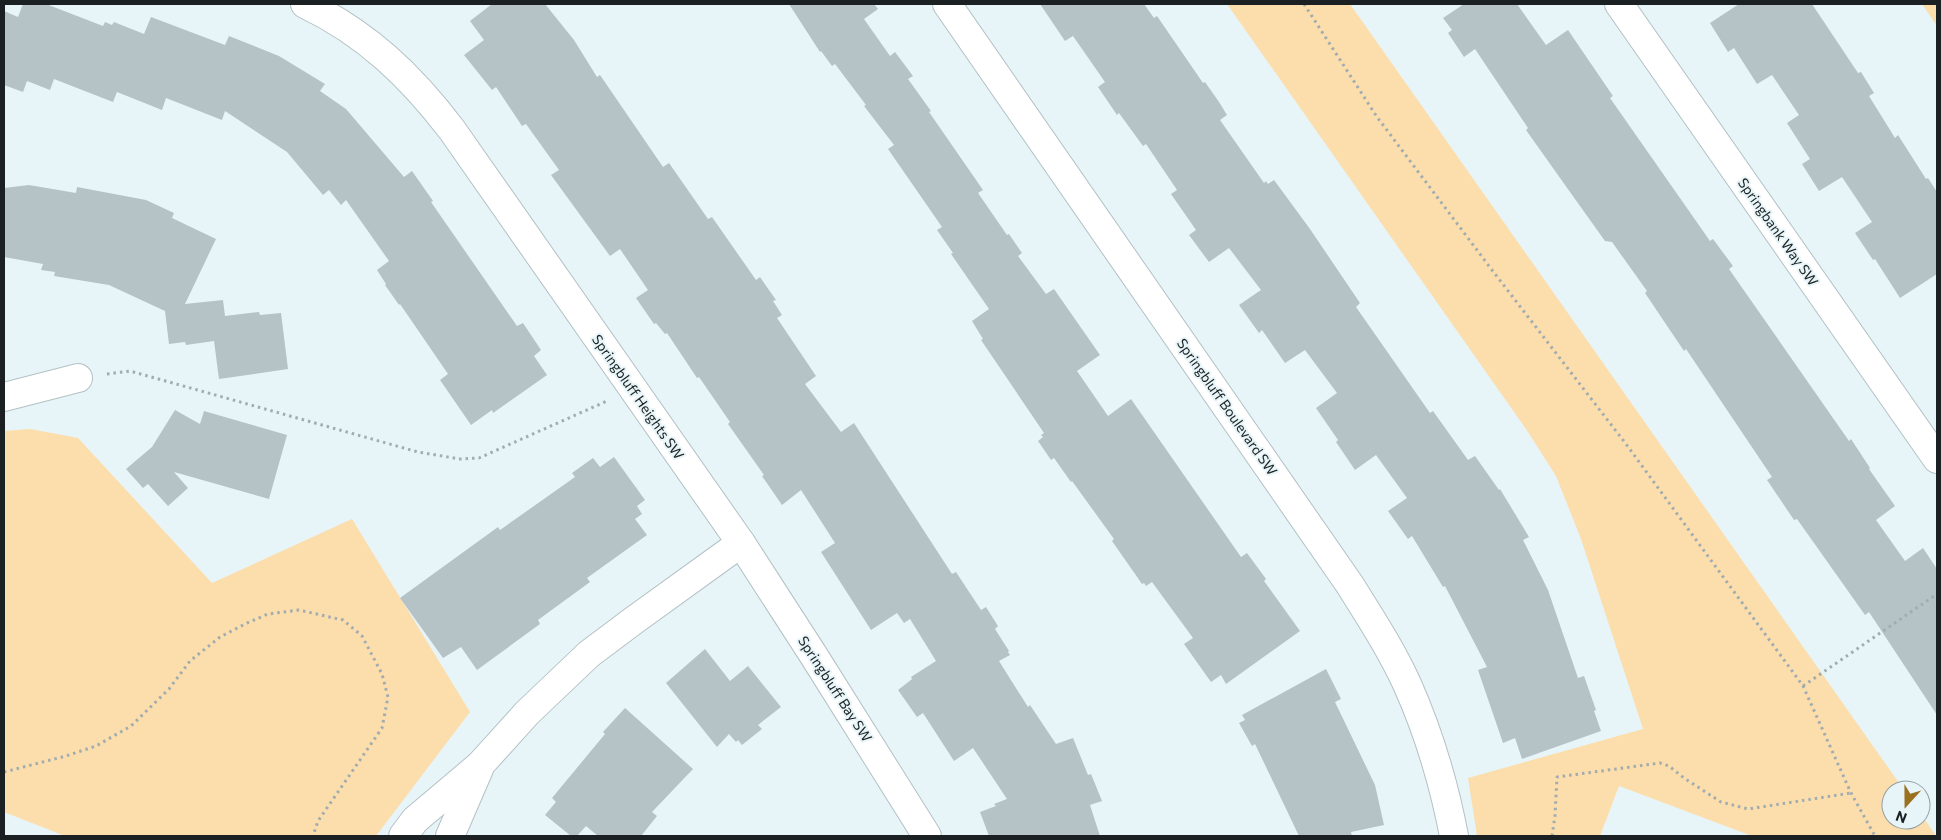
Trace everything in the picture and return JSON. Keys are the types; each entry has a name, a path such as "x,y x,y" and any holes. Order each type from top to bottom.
{"street":[{"name":"Springbluff Heights SW","path":"305,4 344,25 373,46 427,97 452,130 740,544"},
{"name":"Springbluff Boulevard SW","path":"947,4 1345,576 1407,684 1436,758 1454,836"},
{"name":"Springbank Way SW","path":"1619,4 1937,459"},
{"path":"4,397 78,378"},
{"path":"403,836 415,820 480,765 528,713 589,654 633,620 740,544"},
{"name":"Springbluff Bay SW","path":"740,544 825,672 927,836"},
{"path":"450,836 480,765"}],"path":[{"path":"1304,4 1377,118 1626,444 1803,686 1852,793 1875,836"},
{"path":"78,378 130,371 418,452 460,459 479,458 632,390"},
{"path":"1803,686 1937,594"},
{"path":"4,772 96,746 130,726 169,689 190,661 220,637 268,614 299,610 343,620 362,636 382,674 388,697 382,728 318,821 313,836"},
{"path":"1552,836 1557,777 1660,763 1669,766 1721,802 1748,809 1852,793"}],"shaded area":[{"path":"1227,4 1350,4 1897,780 1881,780 1881,830 1931,829 1936,836 1752,836 1619,786 1600,836 1477,836 1468,778 1643,729 1581,539 1556,476 1526,429"},
{"path":"1922,4 1937,4 1937,26"},
{"path":"30,429 78,438 212,583 352,519 470,712 376,836 65,836 4,812 4,431"}],"building":[{"path":"23,4 46,4 103,26 105,22 112,25 114,22 144,34 151,17 225,45 229,36 279,56 325,84 320,91 346,109 404,177 412,171 433,201 431,202 517,326 523,323 541,350 534,356 547,375 493,413 492,410 471,425 440,380 448,374 385,285 377,270 389,261 346,200 341,205 329,190 323,195 287,152 225,111 222,120 166,98 162,110 117,92 113,102 54,79 50,90 27,81 23,92 4,85 4,11 18,17"},
{"path":"492,4 545,4 574,40 597,77 600,75 663,167 669,163 708,219 712,217 756,280 760,277 776,300 773,301 782,315 777,318 816,376 805,384 841,432 854,423 952,574 956,572 981,610 986,607 998,626 995,629 1010,655 999,661 1028,707 1030,705 1056,744 1073,738 1088,775 1091,774 1102,801 1090,805 1100,836 989,836 980,812 996,806 994,804 1007,799 973,748 954,761 923,713 917,717 898,690 912,679 911,677 936,661 910,619 904,623 897,613 871,630 821,552 835,543 801,490 782,505 762,476 764,475 728,424 730,422 699,377 697,378 667,333 665,334 656,323 654,324 636,298 648,290 620,249 610,256 551,175 559,170 526,124 522,126 496,87 492,90 464,55 484,40 470,21"},
{"path":"789,4 874,4 878,9 864,19 890,56 895,52 913,76 908,79 983,190 978,193 1022,253 1018,256 1046,294 1054,289 1100,355 1077,371 1108,416 1131,399 1241,557 1247,553 1266,579 1264,581 1300,631 1226,684 1221,675 1211,682 1184,644 1193,638 1152,582 1146,586 1144,583 1142,584 1112,541 1114,539 1072,481 1054,458 1051,460 1038,441 1043,437 1041,435 1044,433 981,340 983,339 972,321 989,309 951,254 953,253 937,230 942,227 888,149 894,145 835,64 832,66 820,52"},
{"path":"1040,4 1144,4 1154,18 1157,16 1227,115 1220,120 1264,183 1266,181 1268,184 1274,180 1310,229 1360,303 1356,307 1430,413 1433,411 1468,460 1475,456 1500,489 1529,537 1523,540 1548,590 1578,678 1584,676 1601,731 1522,759 1515,738 1503,743 1478,670 1487,667 1445,586 1443,587 1412,536 1408,539 1388,511 1407,498 1376,455 1355,470 1336,442 1338,440 1316,408 1337,393 1305,350 1285,363 1262,330 1259,333 1239,305 1261,290 1229,248 1209,262 1189,235 1196,230 1171,194 1177,190 1146,144 1143,146 1119,113 1117,115 1098,87 1105,82 1073,36 1065,41"},
{"path":"1464,4 1517,4 1546,45 1568,30 1613,96 1610,98 1710,241 1713,239 1733,266 1729,269 1849,441 1851,439 1895,506 1876,520 1905,561 1923,548 1937,569 1937,715 1869,612 1865,615 1797,519 1794,520 1767,480 1772,477 1686,349 1684,351 1645,293 1647,291 1612,242 1605,241 1570,192 1526,130 1528,128 1475,49 1464,57 1448,33 1452,30 1443,18"},
{"path":"1739,4 1812,4 1858,73 1861,72 1874,93 1869,96 1895,138 1898,135 1926,179 1928,178 1937,192 1937,274 1900,298 1875,259 1873,260 1855,233 1872,222 1842,177 1819,191 1802,164 1810,159 1787,123 1799,115 1772,75 1757,84 1734,48 1728,52 1710,23"},
{"path":"29,185 76,193 77,187 146,200 174,213 172,218 216,239 185,304 223,300 225,316 259,312 260,315 281,313 288,369 219,379 214,341 186,345 185,342 169,344 165,311 109,285 54,276 55,272 41,270 43,264 4,257 4,188"},
{"path":"175,410 200,424 204,411 287,435 269,499 174,472 188,488 168,506 148,484 143,488 126,469 152,447"},
{"path":"614,457 645,500 637,506 642,514 635,519 647,535 587,578 590,582 538,620 540,624 477,670 461,647 443,658 400,598 498,527 500,530 575,477 572,473 593,458 600,467"},
{"path":"705,649 730,681 748,666 781,707 758,725 762,729 742,745 738,740 736,742 729,734 717,747 666,683"},
{"path":"1326,669 1341,699 1335,702 1375,785 1384,825 1351,832 1352,836 1299,836 1255,744 1252,746 1239,723 1245,720 1242,715"},
{"path":"625,708 693,769 652,812 657,816 641,836 598,836 586,826 577,836 571,836 545,815 556,802 552,798 605,734 603,732"}]}
